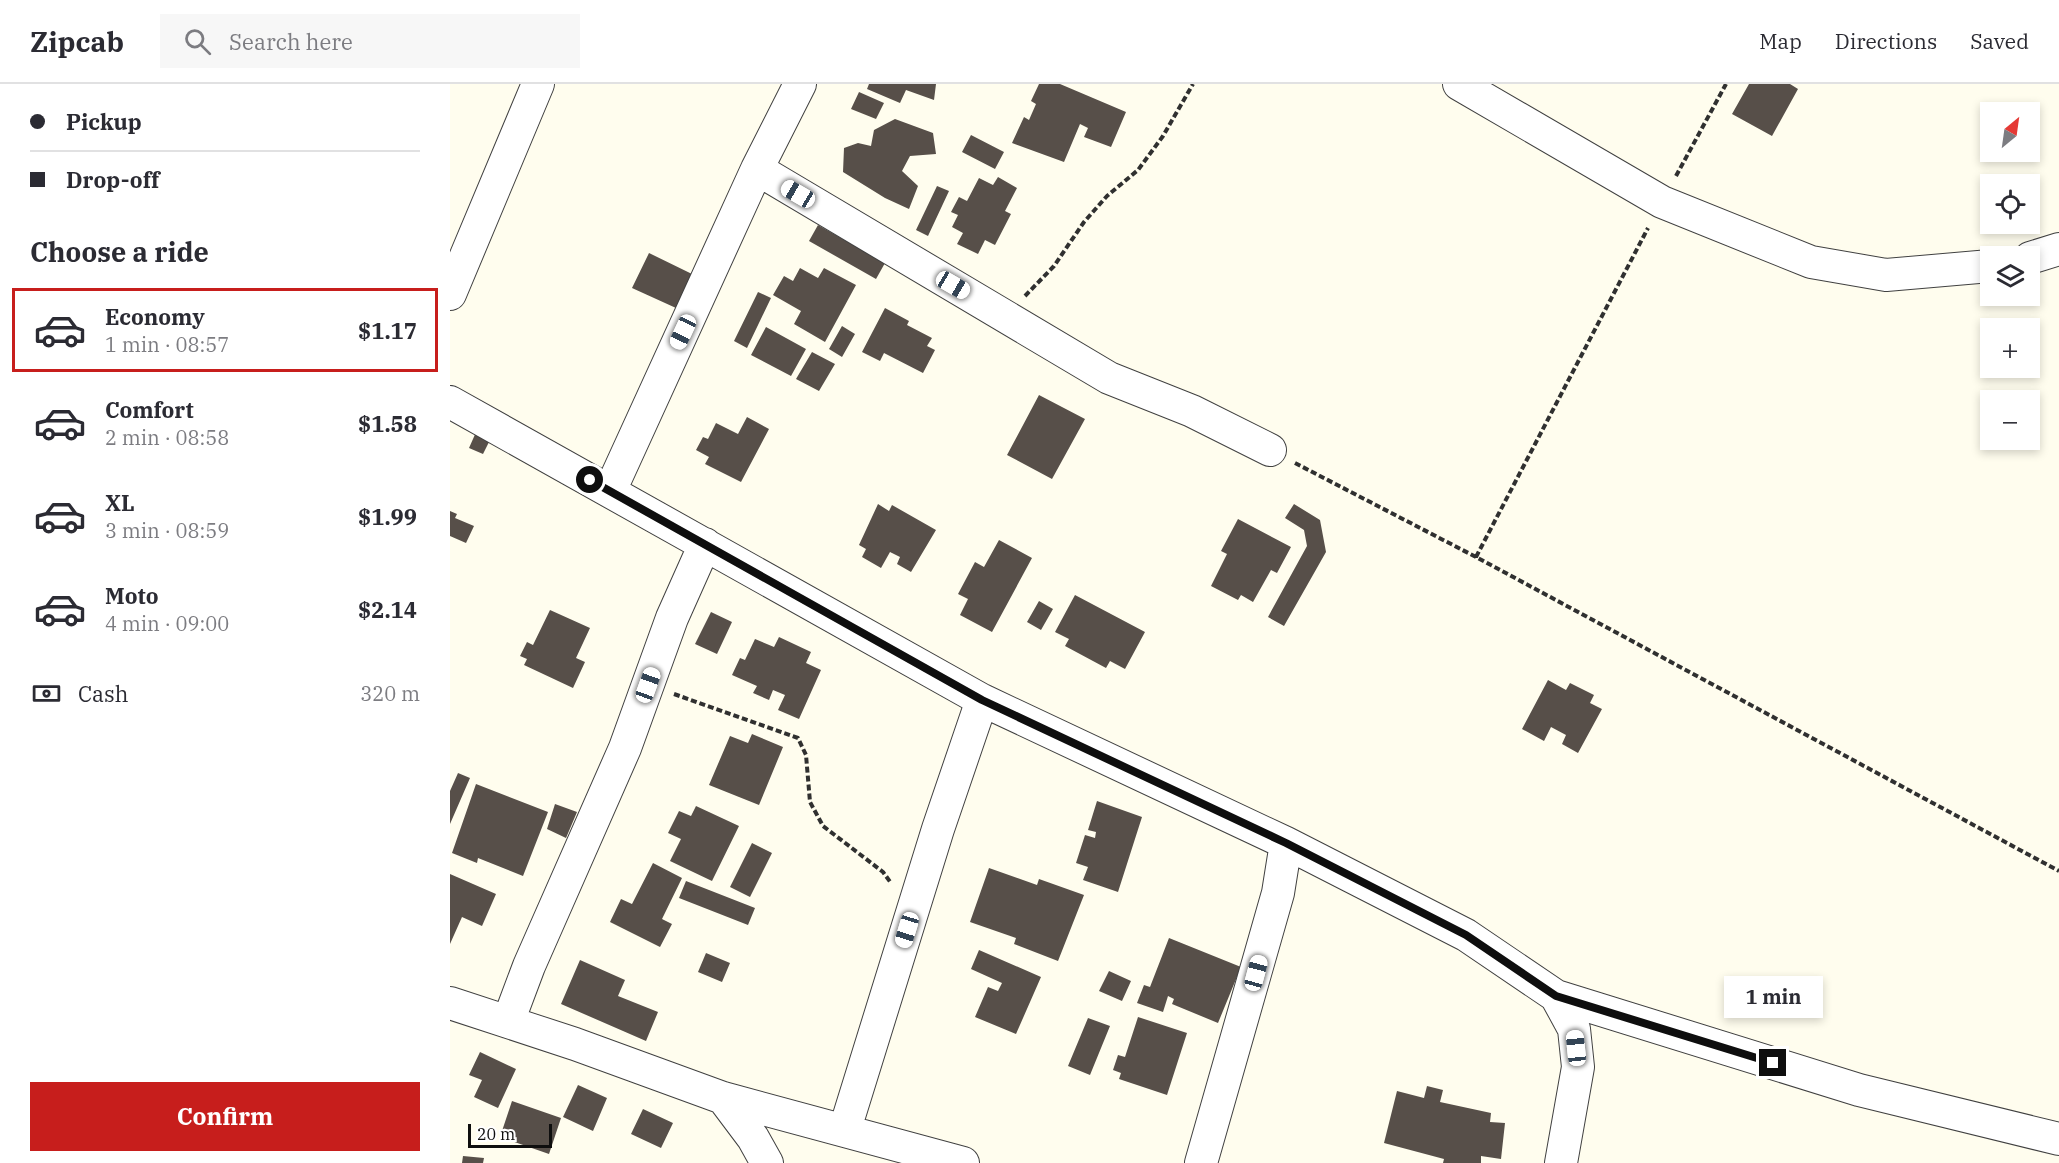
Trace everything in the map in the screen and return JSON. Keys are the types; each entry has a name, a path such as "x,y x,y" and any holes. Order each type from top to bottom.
{"street":[{"path":"450,294 538,84"},
{"path":"610,491 757,170 800,84"},
{"path":"1460,84 1662,202 1812,262 1886,275 1980,267"},
{"path":"757,170 1109,378 1192,411 1270,450"},
{"path":"2040,255 2059,249"},
{"path":"450,402 982,700 1286,843 1466,935 1556,996 1859,1090 2059,1139"},
{"path":"508,1022 529,966 625,748 672,618 705,544"},
{"path":"845,1129 982,700"},
{"path":"1201,1163 1278,893 1286,843"},
{"path":"1556,996 1574,1029 1578,1067 1561,1163"},
{"path":"450,1003 723,1098 845,1129 939,1158 963,1163"},
{"path":"723,1098 753,1138 767,1163"}],"path":[{"path":"1005,315 1054,266 1084,222 1107,196 1138,170 1163,136 1192,84"},
{"path":"1476,557 1726,84"},
{"path":"1270,450 1476,557 2059,871"},
{"path":"648,685 798,738 806,755 810,802 823,826 883,872 913,911"}],"building":[{"path":"869,84 936,84 934,100 906,90 900,103 867,89"},
{"path":"1039,84 1060,84 1126,112 1111,147 1084,137 1088,128 1080,124 1064,162 1012,143 1024,117 1029,120 1036,104 1031,101"},
{"path":"1749,84 1790,84 1798,89 1772,136 1732,114"},
{"path":"859,92 884,103 876,119 851,109"},
{"path":"895,119 933,133 936,154 910,156 902,171 918,186 909,209 885,198 843,172 844,148 858,143 871,146 874,130"},
{"path":"971,135 1004,152 995,169 962,152"},
{"path":"998,177 1017,188 1005,211 1011,214 995,245 985,240 978,254 957,244 963,233 952,227 958,215 951,212 959,197 967,201 979,178 993,185"},
{"path":"937,186 949,191 928,236 916,230"},
{"path":"818,225 885,263 876,279 809,241"},
{"path":"649,253 692,274 676,308 632,288"},
{"path":"800,268 818,278 824,268 856,285 825,342 794,324 801,311 773,295 784,276 793,281"},
{"path":"758,292 771,298 747,348 734,341"},
{"path":"885,308 909,321 907,325 932,338 927,346 935,350 923,373 884,353 880,361 862,352"},
{"path":"842,326 855,334 842,357 829,349"},
{"path":"766,327 806,349 791,376 751,355"},
{"path":"812,352 835,364 819,391 796,379"},
{"path":"1039,395 1085,419 1052,479 1007,455"},
{"path":"747,417 769,429 741,482 705,464 709,457 696,450 703,437 708,439 716,423 738,434"},
{"path":"477,430 491,438 483,454 469,448"},
{"path":"878,504 889,511 892,505 936,530 911,572 897,564 900,557 890,552 881,568 862,557 866,549 859,545"},
{"path":"1294,504 1320,520 1326,552 1284,626 1268,617 1307,546 1304,530 1285,518"},
{"path":"450,511 457,514 455,518 474,526 466,543 450,536"},
{"path":"1238,519 1291,547 1277,573 1271,570 1253,602 1241,595 1238,600 1211,586 1227,554 1221,551"},
{"path":"999,540 1032,558 992,632 960,615 968,599 958,594 975,562 984,567"},
{"path":"1075,595 1145,632 1125,669 1110,661 1106,668 1065,646 1069,639 1055,632"},
{"path":"1039,601 1053,609 1041,630 1027,622"},
{"path":"550,610 590,628 576,658 585,662 573,688 524,665 527,659 520,656 527,642 533,645"},
{"path":"711,612 732,622 717,654 695,644"},
{"path":"779,637 811,652 806,663 821,670 799,719 778,710 785,695 773,690 769,700 753,693 757,686 732,675 740,658 745,660 755,639 774,647"},
{"path":"1548,680 1566,690 1570,683 1594,695 1590,703 1602,709 1578,753 1562,744 1566,735 1551,727 1544,741 1522,729"},
{"path":"752,734 783,747 759,805 709,785 730,736 748,743"},
{"path":"458,773 470,778 450,824 450,791"},
{"path":"476,784 548,812 523,876 478,858 477,863 452,853"},
{"path":"1097,801 1142,817 1118,892 1083,880 1088,867 1076,863 1085,835 1095,838 1096,832 1088,830"},
{"path":"555,804 577,812 566,838 547,829"},
{"path":"696,806 739,826 712,881 670,861 681,839 668,833 679,811 691,816"},
{"path":"752,843 772,853 750,897 730,887"},
{"path":"653,863 682,878 662,919 672,924 660,947 610,922 621,899 632,904"},
{"path":"989,868 1037,885 1039,879 1084,895 1058,961 1014,944 1016,938 970,922"},
{"path":"450,874 496,894 482,926 462,917 450,944"},
{"path":"686,881 755,908 748,925 679,898"},
{"path":"1169,938 1241,967 1218,1023 1172,1004 1174,999 1168,996 1163,1012 1137,1003 1144,985 1150,987"},
{"path":"979,950 1041,977 1016,1034 975,1017 988,987 998,991 1002,983 971,969"},
{"path":"706,953 730,963 722,982 698,972"},
{"path":"580,960 625,980 618,996 658,1012 646,1041 561,1004"},
{"path":"1109,971 1131,981 1122,1001 1099,991"},
{"path":"1138,1017 1187,1033 1167,1095 1119,1079 1121,1073 1113,1070 1118,1055 1125,1057"},
{"path":"1088,1018 1110,1026 1090,1075 1068,1066"},
{"path":"480,1052 516,1069 498,1108 474,1097 482,1080 469,1075"},
{"path":"578,1085 607,1098 593,1131 563,1117"},
{"path":"1427,1086 1443,1090 1440,1102 1491,1113 1490,1122 1505,1123 1501,1159 1481,1156 1481,1163 1443,1163 1444,1159 1384,1143 1397,1091 1424,1098"},
{"path":"512,1101 561,1118 549,1154 500,1137"},
{"path":"643,1109 673,1123 661,1148 631,1134"},
{"path":"463,1156 484,1158 483,1163 462,1163"}],"route":[{"path":"590,480 982,700 1286,843 1466,935 1556,996 1773,1063"}]}
